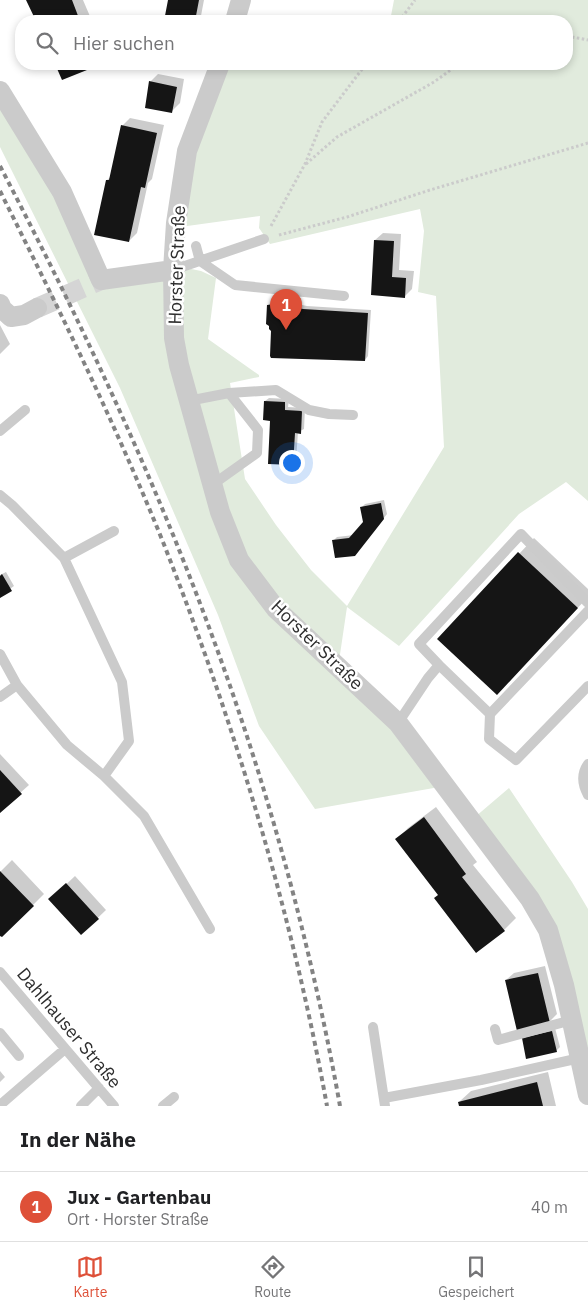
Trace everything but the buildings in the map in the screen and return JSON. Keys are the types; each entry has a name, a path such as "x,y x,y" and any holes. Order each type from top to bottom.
{"street":[{"path":"237,15 241,0"},
{"name":"Horster Straße","path":"218,70 187,151 176,223 174,338 188,400 220,512 239,560 276,609 398,722 530,898 548,930 564,985 588,1095"},
{"path":"0,91 62,192 101,280 174,270"},
{"path":"0,304 2,309 11,316 24,315 36,308"}],"lane":[{"path":"174,270 264,239"},
{"path":"196,246 200,261 235,285 344,296"},
{"path":"188,400 229,393 276,390 309,410 329,414 353,415"},
{"path":"212,484 257,453 258,430 229,393"},
{"path":"0,431 25,410"},
{"path":"0,495 64,558 122,682 129,741 104,776"},
{"path":"64,558 114,531"},
{"path":"490,714 418,644 521,534 588,602"},
{"path":"588,611 490,714 489,739 516,760 588,686"},
{"path":"0,654 17,685 67,745 104,776 144,816 210,929"},
{"path":"398,722 439,665"},
{"path":"0,697 17,685"},
{"path":"588,764 582,777 584,788 588,795"},
{"name":"Dahlhauser Straße","path":"0,972 114,1106"},
{"path":"495,1029 498,1040 572,1020"},
{"path":"373,1027 385,1102 580,1058"},
{"path":"0,1033 19,1056"},
{"path":"0,1105 65,1049"},
{"path":"81,1106 99,1088"},
{"path":"163,1106 174,1096"}],"path":[{"path":"404,15 415,0"},
{"path":"573,37 588,40"},
{"path":"264,239 305,164 322,122 361,70"},
{"path":"305,164 337,137 434,82 451,70"},
{"path":"264,239 347,217 588,143"}],"green space":[{"path":"394,0 588,0 588,501 566,482 519,514 399,646 347,607 338,668 445,786 315,809 259,726 218,615 120,388 0,147 0,94 100,281 172,265 201,271 216,278 208,339 259,375 259,377 230,383 245,479 276,525 311,570 347,606 444,447 436,296 418,292 424,231 420,209 270,244 259,228 260,216 180,227 176,222 219,70 573,70 573,15 391,15"},
{"path":"509,788 588,909 588,1080 549,929 475,817"}],"tunnel":[{"path":"37,308 101,280"}],"railway":[{"path":"0,166 85,337 138,452 187,570 231,688 286,865 315,985 340,1106"},
{"path":"0,191 106,409 145,498 214,680 259,820 279,891 297,962 327,1106"}],"place":[{"name":"Jux - Gartenbau","path":"286,330"}]}
